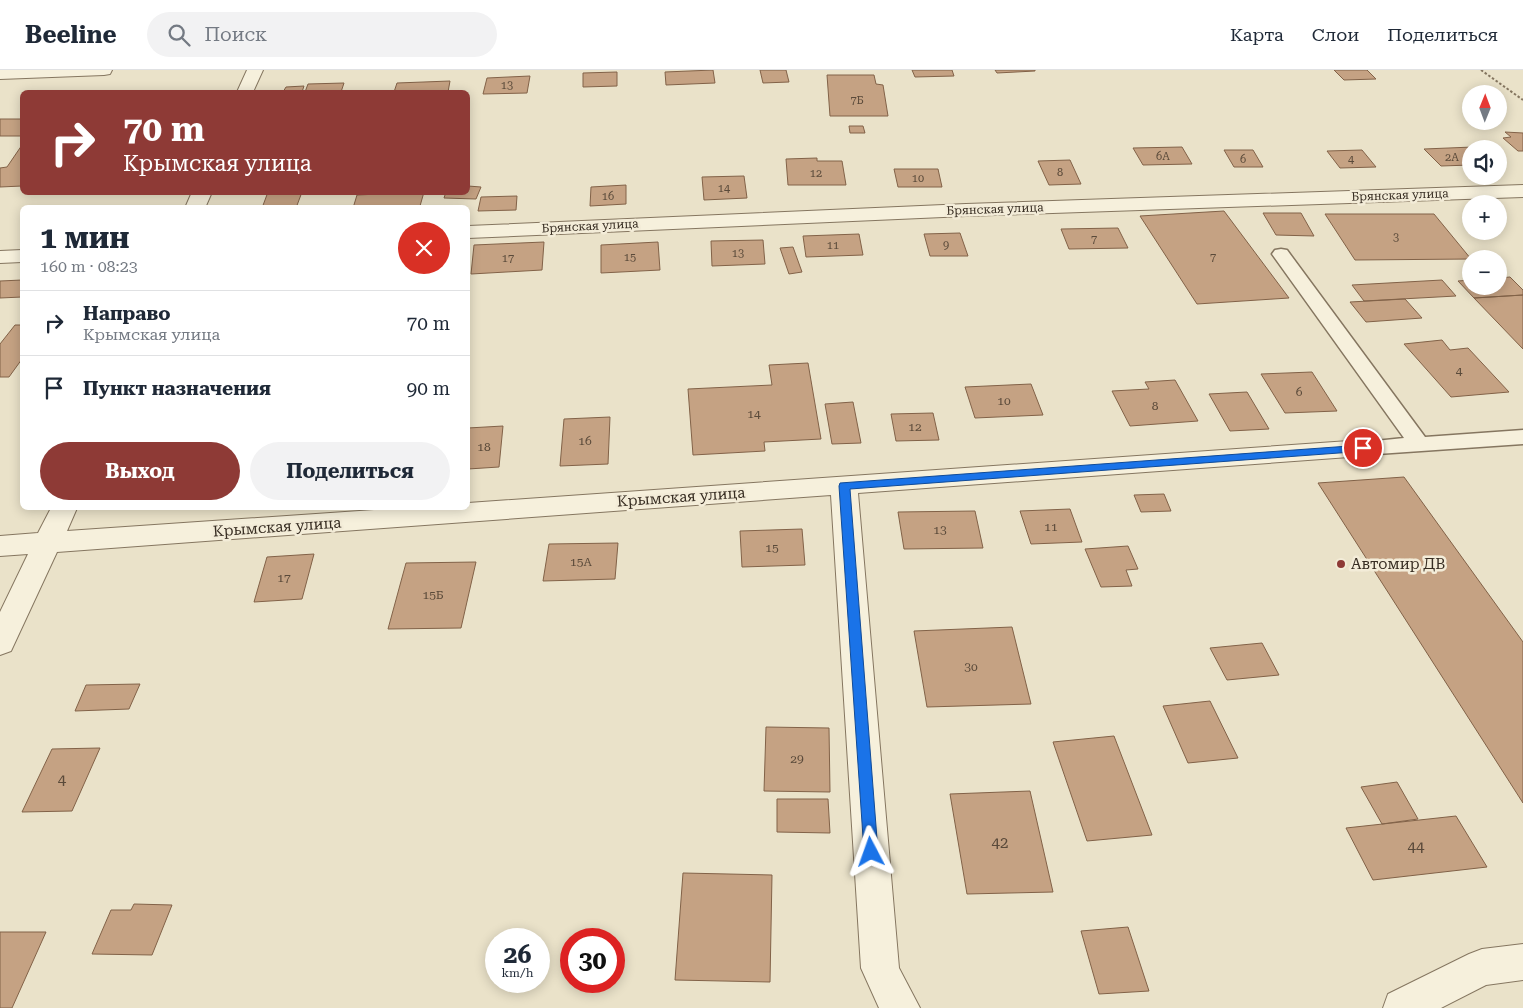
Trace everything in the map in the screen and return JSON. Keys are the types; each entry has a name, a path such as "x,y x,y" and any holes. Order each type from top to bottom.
{"street":[{"path":"0,74 104,70"},
{"path":"246,90 255,70"},
{"name":"Брянская улица","path":"470,232 966,210 1523,191"},
{"path":"0,257 20,256"},
{"name":"Крымская улица","path":"0,546 1363,448"},
{"path":"844,486 880,968 889,990 901,1008"},
{"path":"0,643 63,510"},
{"path":"1402,1008 1482,967 1523,962"}],"lane":[{"path":"1281,254 1419,444"},
{"path":"1363,448 1523,437"}],"path":[{"path":"1481,70 1523,100"}],"building":[{"path":"713,70 715,83 666,85 665,72"},
{"path":"760,70 786,70 789,82 763,83"},
{"path":"912,70 952,70 954,76 915,77"},
{"path":"995,70 1035,70 1035,71 997,73"},
{"path":"1334,70 1367,70 1376,79 1344,80"},
{"path":"617,72 617,86 583,87 583,73"},
{"path":"827,75 874,75 876,84 883,85 888,116 830,116"},
{"path":"530,76 527,93 483,94 487,78"},
{"path":"450,81 448,90 395,90 397,83"},
{"path":"344,83 342,90 306,90 308,84"},
{"path":"304,86 303,90 284,90 286,87"},
{"path":"0,119 20,119 20,136 0,136"},
{"path":"849,126 863,126 865,133 850,133"},
{"path":"1505,132 1523,133 1523,151 1518,151 1503,138 1511,137"},
{"path":"1182,147 1192,164 1143,165 1133,148"},
{"path":"1462,147 1462,165 1441,166 1424,149"},
{"path":"20,148 20,186 0,187 0,168 7,167"},
{"path":"1224,150 1253,150 1263,167 1234,167"},
{"path":"1362,150 1376,167 1340,168 1327,151"},
{"path":"817,158 817,161 842,161 846,185 788,185 786,159"},
{"path":"1070,160 1081,184 1049,185 1038,161"},
{"path":"894,169 938,169 942,187 898,187"},
{"path":"744,176 747,198 704,200 702,177"},
{"path":"626,185 626,204 590,206 591,187"},
{"path":"470,186 481,187 476,199 444,198 445,195 470,195"},
{"path":"267,195 301,195 297,205 263,205"},
{"path":"357,195 423,195 420,205 354,205"},
{"path":"517,196 516,210 478,211 481,197"},
{"path":"1224,211 1289,298 1197,304 1140,216"},
{"path":"1263,213 1301,213 1314,236 1276,235"},
{"path":"1325,214 1434,214 1464,250 1462,250 1462,259 1355,260"},
{"path":"1118,228 1128,248 1069,249 1061,229"},
{"path":"960,233 968,256 930,256 924,234"},
{"path":"859,234 863,255 806,257 803,236"},
{"path":"763,240 765,264 712,266 711,241"},
{"path":"544,242 542,270 471,274 474,245"},
{"path":"658,242 660,270 601,273 601,245"},
{"path":"793,247 802,272 789,274 780,248"},
{"path":"1507,277 1510,277 1523,290 1523,295 1474,298 1471,295 1507,295"},
{"path":"20,280 20,297 0,298 0,281"},
{"path":"1442,280 1456,296 1364,301 1352,285"},
{"path":"1523,295 1523,349 1474,298"},
{"path":"1405,299 1422,318 1366,322 1350,302"},
{"path":"15,325 20,325 20,362 9,377 0,377 0,344"},
{"path":"1442,340 1450,350 1468,348 1509,392 1451,397 1404,344"},
{"path":"808,363 821,439 764,442 765,451 693,455 688,389 772,385 769,365"},
{"path":"1312,372 1337,411 1285,413 1261,374"},
{"path":"1175,380 1198,421 1130,426 1112,391 1149,389 1145,382"},
{"path":"1031,384 1043,415 975,418 965,387"},
{"path":"1247,392 1269,429 1230,431 1209,394"},
{"path":"853,402 861,443 832,444 825,404"},
{"path":"933,413 939,440 896,441 891,414"},
{"path":"610,417 608,464 560,466 564,419"},
{"path":"503,426 499,467 470,469 470,428"},
{"path":"1404,477 1523,642 1523,803 1318,483"},
{"path":"1164,494 1171,511 1141,512 1134,495"},
{"path":"1070,509 1082,542 1031,544 1020,511"},
{"path":"975,511 983,548 904,549 898,512"},
{"path":"802,529 805,565 742,567 740,531"},
{"path":"618,543 615,579 543,581 549,544"},
{"path":"1128,546 1138,569 1126,570 1132,586 1101,587 1085,549"},
{"path":"314,554 302,599 254,602 267,557"},
{"path":"476,562 461,628 388,629 406,563"},
{"path":"1012,627 1031,704 927,707 914,631"},
{"path":"1262,643 1279,675 1227,680 1210,648"},
{"path":"140,684 129,709 75,711 86,685"},
{"path":"1210,701 1238,758 1188,763 1163,706"},
{"path":"766,727 829,728 830,792 764,791"},
{"path":"1114,736 1152,835 1087,841 1053,742"},
{"path":"100,748 72,811 22,812 52,749"},
{"path":"1397,782 1418,819 1382,824 1361,787"},
{"path":"1030,791 1053,892 967,894 950,794"},
{"path":"777,799 828,799 830,833 777,832"},
{"path":"1456,816 1487,867 1373,880 1346,828"},
{"path":"683,873 772,875 770,982 675,980"},
{"path":"134,904 172,905 152,955 92,954 111,910 131,910"},
{"path":"1128,927 1149,991 1099,994 1081,931"},
{"path":"0,932 46,932 12,1008 0,1008"}],"place":[{"name":"Автомир ДВ","path":"1341,564"}],"route":[{"path":"871,852 844,486 1363,448"}]}
